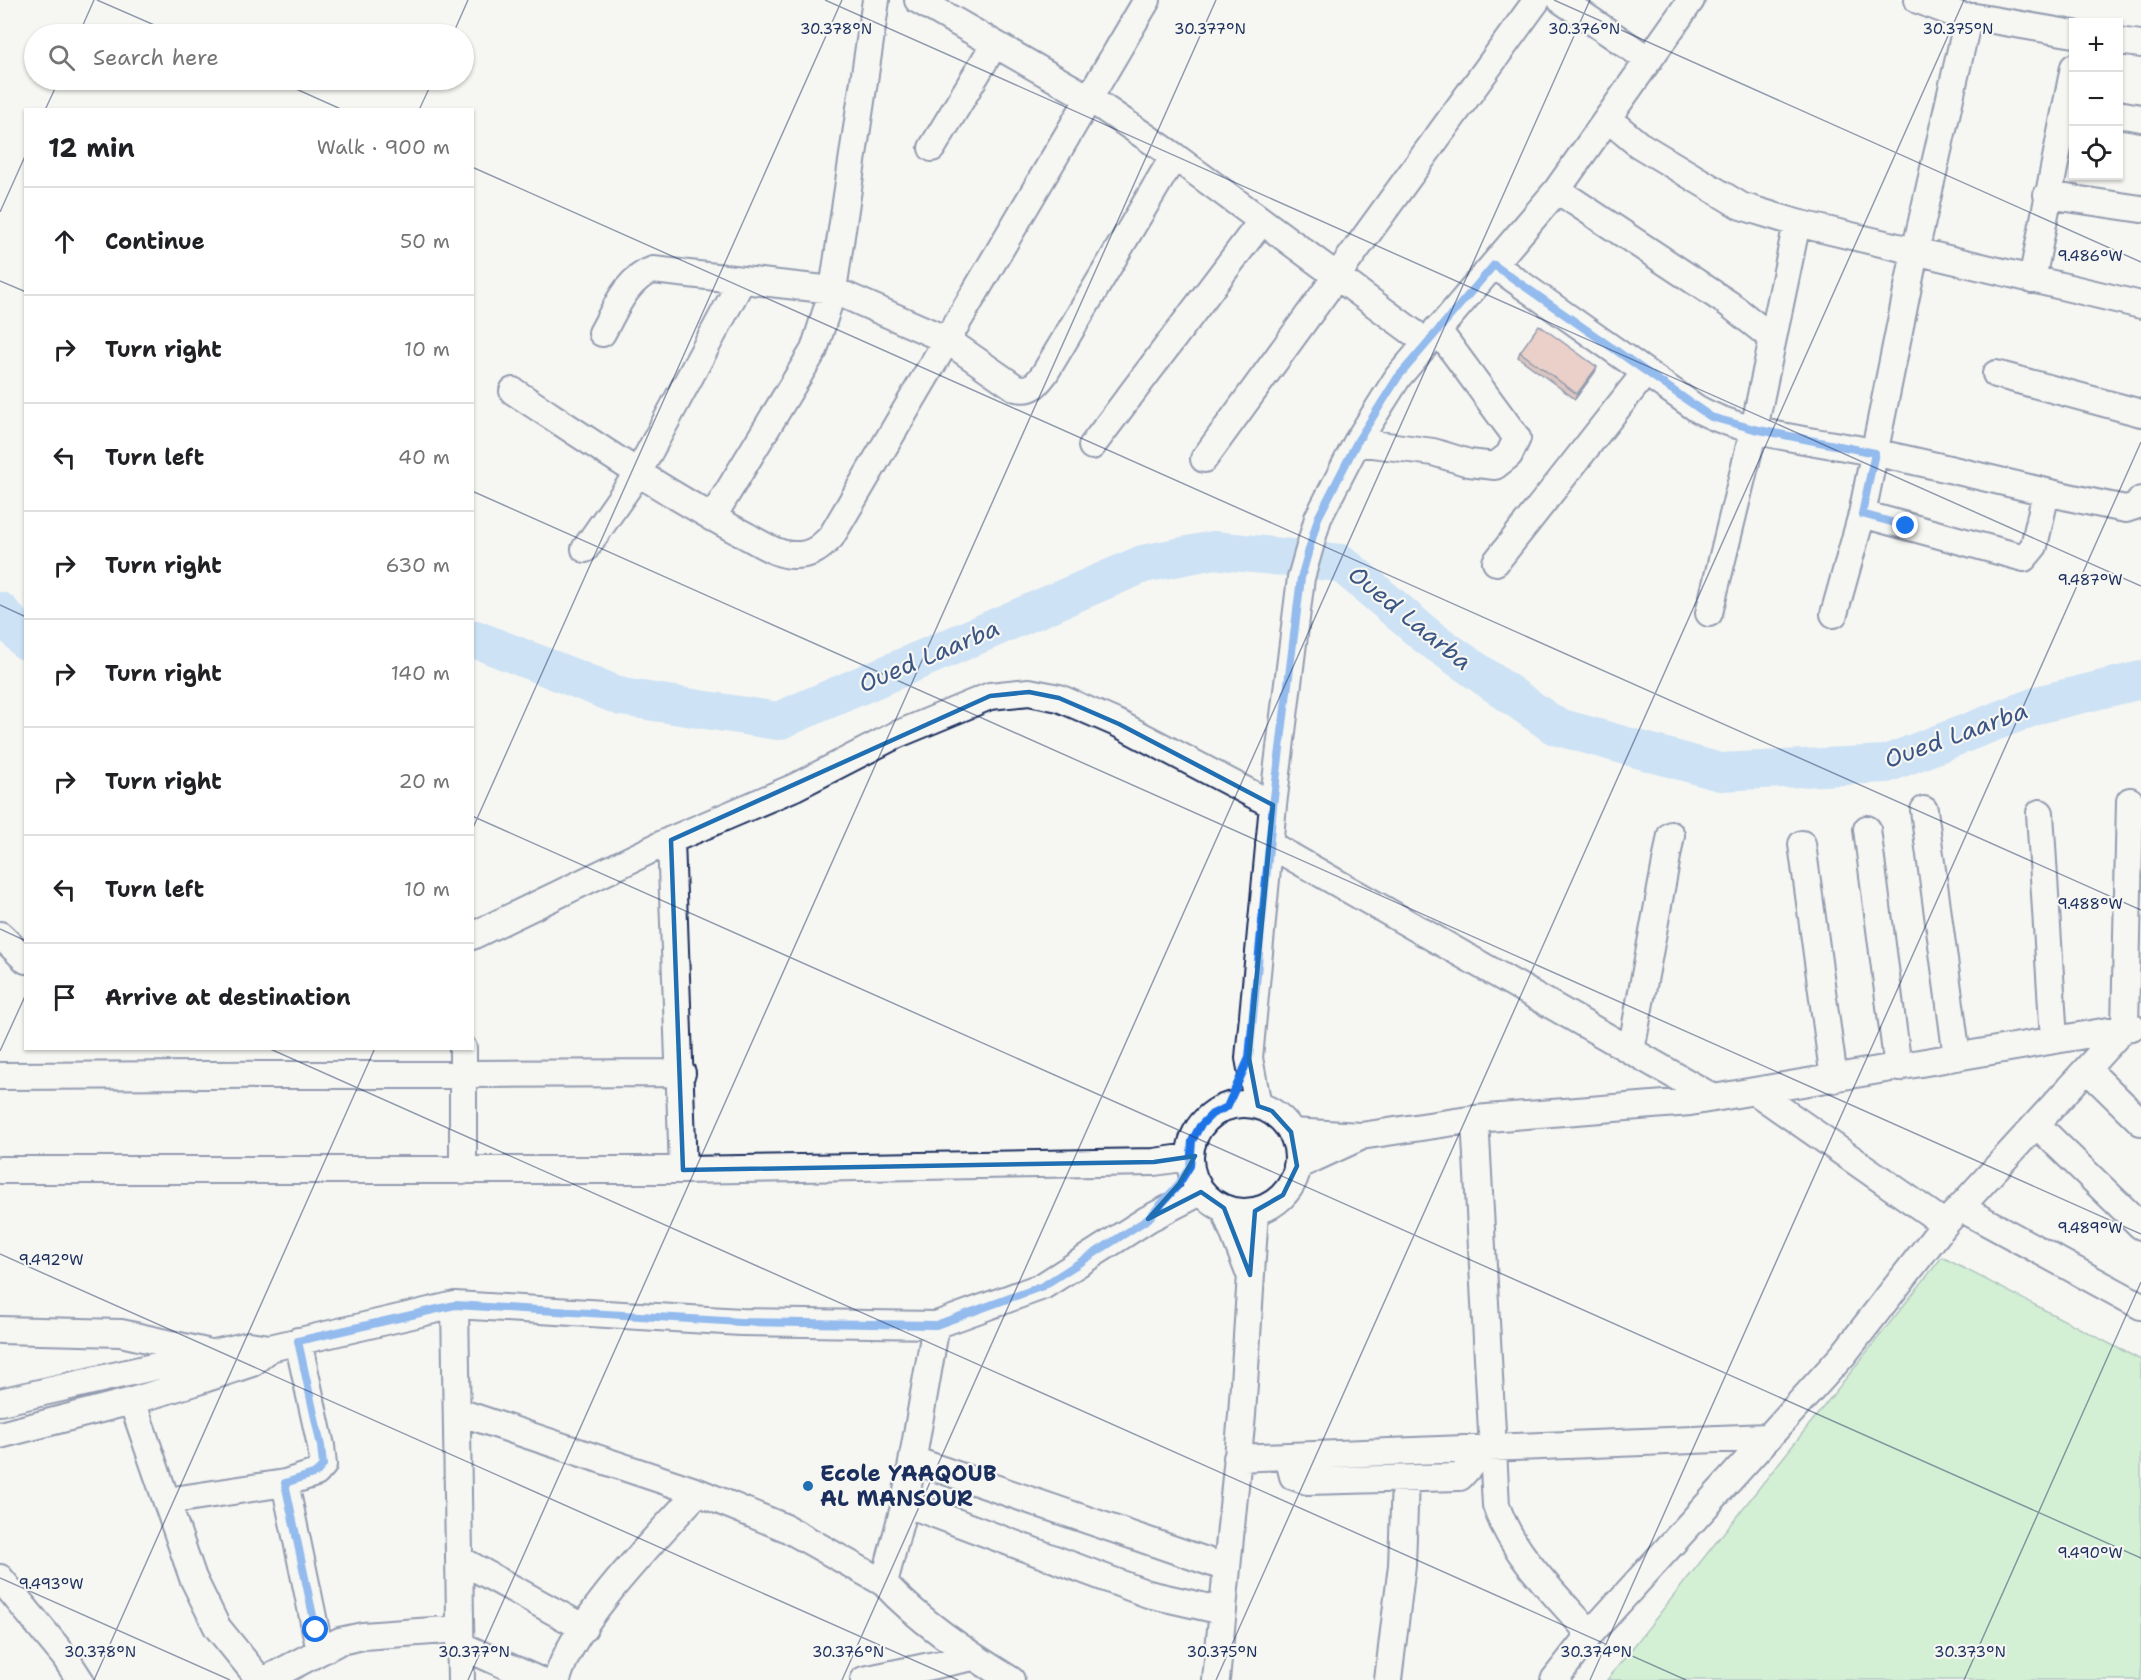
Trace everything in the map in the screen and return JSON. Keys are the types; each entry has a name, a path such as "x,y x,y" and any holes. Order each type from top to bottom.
{"street":[{"path":"712,518 814,350 833,290 876,0"},
{"path":"918,0 1089,98 1174,156 1336,276 1432,336 1517,438 1509,455 1495,466 1469,463 1433,452 1357,442"},
{"path":"1204,459 1537,0"},
{"path":"1561,0 1649,60"},
{"path":"1258,1106 1249,1058 1269,844 1301,578 1318,518 1357,442 1398,377 1557,190 1691,0"},
{"path":"1918,0 2069,33"},
{"path":"513,391 638,473 712,518 774,550 794,556 816,552 831,537 1143,2"},
{"path":"1834,614 1862,514 1915,252 1972,12"},
{"path":"2123,42 2141,44"},
{"path":"932,148 994,45"},
{"path":"2032,280 2047,195 2069,105"},
{"path":"2123,115 2141,118"},
{"path":"1608,119 1638,144 1741,206 1797,223 2141,305"},
{"path":"602,333 629,285 644,273 653,270 833,290 947,340 1016,388 1028,390 1037,385 1174,156"},
{"path":"1557,190 1729,304 1772,338"},
{"path":"2047,195 2141,209"},
{"path":"1092,447 1261,222"},
{"path":"1709,614 1754,429 1797,223"},
{"path":"1494,265 1645,373 1711,417 1754,429 1875,453 2046,494 2126,509 2138,505 2141,500"},
{"path":"585,549 638,473 742,280"},
{"path":"1496,562 1645,373"},
{"path":"1996,374 2141,413"},
{"path":"1862,514 2024,558 2034,546 2046,494"},
{"path":"474,935 670,840 795,787 896,735 990,696 1029,692 1059,698 1119,724 1273,806"},
{"path":"1554,1680 1590,1634 1843,1355 1953,1216 2087,1069 2133,1027 2130,801"},
{"path":"1924,810 1957,1057"},
{"path":"2040,813 2054,1040"},
{"path":"1867,829 1898,1068"},
{"path":"1631,1051 1671,835"},
{"path":"670,840 682,1073 683,1170"},
{"path":"1269,844 1714,1098"},
{"path":"1803,844 1834,1078"},
{"path":"0,935 24,958"},
{"path":"1291,1132 1361,1136 1475,1119 1714,1098 2133,1027"},
{"path":"1227,1107 1249,1058"},
{"path":"0,1076 463,1060 682,1073"},
{"path":"463,1060 463,1171"},
{"path":"2087,1069 2141,1122"},
{"path":"1756,1092 1953,1216 2141,1306"},
{"path":"1148,1219 1179,1184 1190,1161 1192,1141 1200,1126 1212,1114 1227,1107 1242,1104 1272,1111 1291,1132 1297,1149 1297,1166 1292,1182 1283,1195 1270,1205 1255,1211 1239,1212 1224,1208 1201,1192 1190,1161"},
{"path":"1475,1119 1481,1448 1502,1525 1521,1553 1590,1634"},
{"path":"2037,1125 2141,1226"},
{"path":"1297,1166 1361,1136"},
{"path":"0,1170 683,1170 1190,1161"},
{"path":"0,1402 249,1345 270,1348 455,1305 741,1322 936,1325 1043,1286 1148,1219 1201,1192"},
{"path":"1224,1208 1250,1275"},
{"path":"1216,1680 1238,1458 1255,1211"},
{"path":"455,1305 459,1412 461,1680"},
{"path":"884,1583 905,1503 936,1325"},
{"path":"0,1330 120,1333 212,1353"},
{"path":"167,1501 285,1483 316,1473 323,1465 298,1341"},
{"path":"0,1435 132,1401 252,1363 270,1348"},
{"path":"132,1401 193,1578 217,1627 260,1680"},
{"path":"459,1412 698,1492 786,1528 884,1583 899,1599 973,1657 1011,1680"},
{"path":"1238,1458 1768,1437"},
{"path":"1288,1456 1293,1476 1307,1481 1405,1479 1464,1476 1481,1448"},
{"path":"913,1460 1227,1568"},
{"path":"1388,1680 1402,1565 1405,1479"},
{"path":"285,1483 320,1652"},
{"path":"557,1680 569,1650 585,1628 642,1553 698,1492"},
{"path":"905,1503 1149,1594 1223,1611"},
{"path":"459,1558 585,1628"},
{"path":"4,1593 65,1657 80,1680"},
{"path":"265,1680 340,1641 363,1636 460,1637 538,1680"},
{"path":"864,1680 973,1657"}],"highlighted area":[{"path":"1029,692 1059,698 1119,724 1273,805 1249,1058 1258,1106 1272,1111 1291,1132 1297,1166 1283,1195 1255,1211 1250,1275 1224,1208 1201,1192 1148,1219 1179,1184 1195,1156 1154,1162 683,1170 671,840 990,696"}],"green space":[{"path":"1942,1257 2141,1360 2141,1680 1607,1680"}],"building":[{"path":"1539,325 1597,367 1577,394 1520,352"}],"waterway":[{"name":"Oued Laarba","path":"474,639 622,697 778,721 1143,564 1214,550 1341,563 1428,637 1555,726 1720,772 1886,764 2041,704 2141,680"},
{"name":"Oued Laarba","path":"0,611 24,639"}],"place":[{"name":"Ecole YAAQOUB AL MANSOUR","path":"808,1486"}],"route":[{"path":"316,1630 285,1483 316,1473 323,1465 298,1341 455,1305 741,1322 936,1325 1043,1286 1148,1219 1179,1184 1190,1166 1192,1141 1200,1126 1212,1114 1227,1107 1249,1058 1273,806 1301,578 1318,518 1357,442 1398,377 1494,265 1566,318 1711,417 1754,429 1875,453 1862,514 1906,526"}]}
